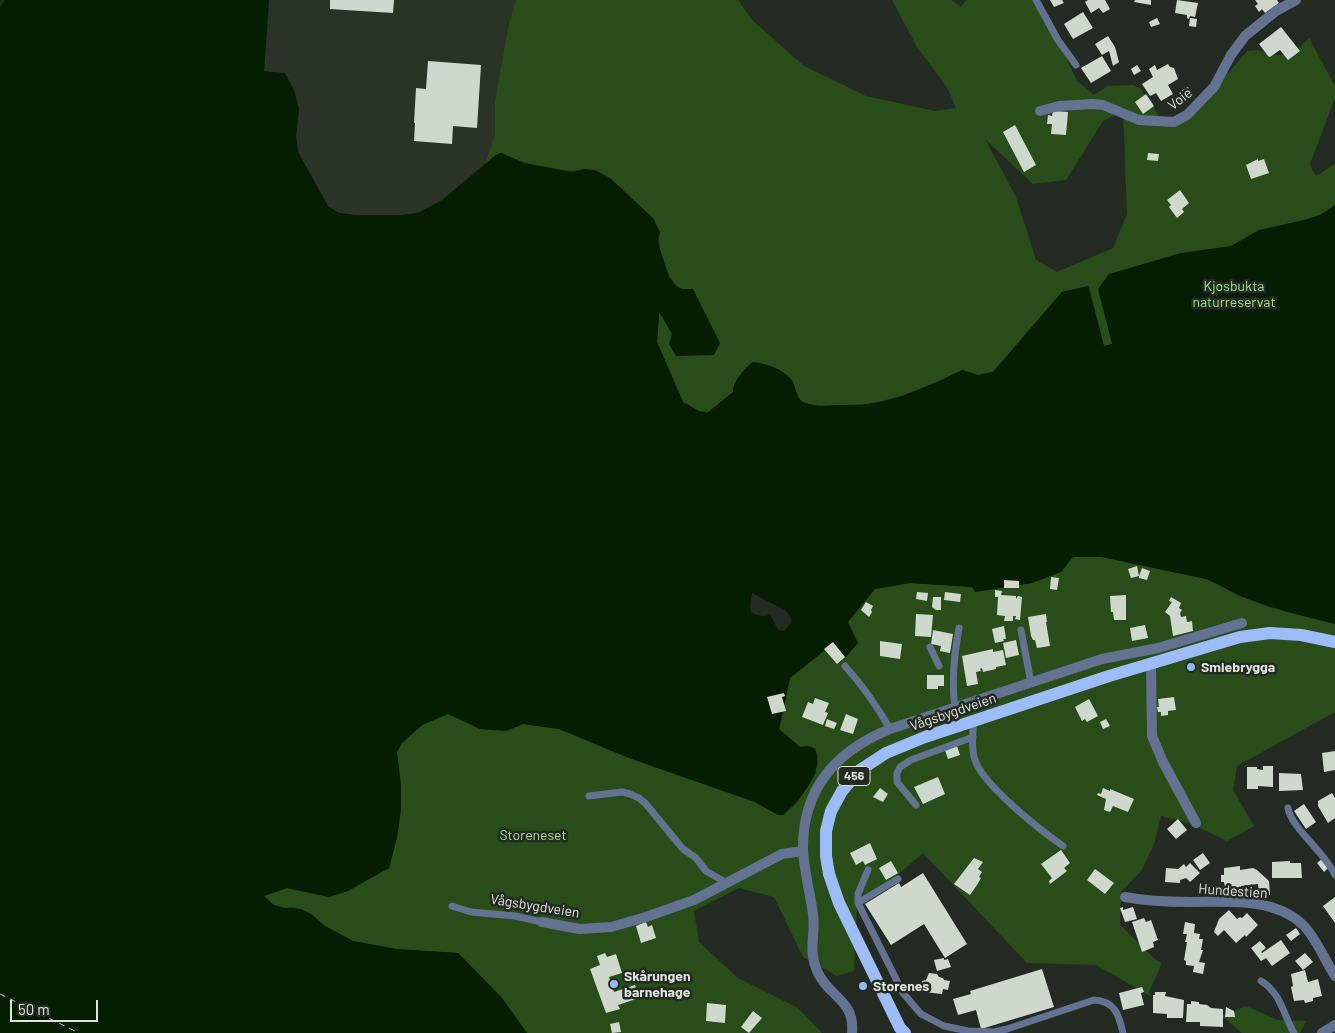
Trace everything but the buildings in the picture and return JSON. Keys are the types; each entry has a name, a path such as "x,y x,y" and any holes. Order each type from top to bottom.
{"main road":[{"name":"Vågsbygdveien","path":"902,1031 834,891 826,856 825,840 828,821 834,804 852,777 869,763 905,745 1151,663 1240,637 1270,633 1301,635 1335,642"}],"street":[{"name":"Voie","path":"1040,111 1059,106 1092,104 1103,105 1138,120 1174,122 1187,115 1214,88 1231,55 1245,36 1276,11 1296,0"},
{"name":"Vågsbygdveien","path":"852,1033 853,1024 850,1011 846,1004 823,982 814,963 811,944 813,915 803,851 808,810 824,777 841,757 866,740 890,729 1102,659 1158,648 1242,623"},
{"path":"1151,663 1152,736 1163,762 1196,822"},
{"name":"Vågsbygdveien","path":"542,922 579,929 611,927 694,900 782,854 803,851"},
{"name":"Hundestien","path":"1125,896 1143,900 1229,902 1258,905 1285,912 1304,926 1325,957 1335,976"}],"lane":[{"path":"1036,0 1058,40 1076,65"},
{"name":"Vågsbygdveien","path":"955,708 952,689 959,628"},
{"path":"1021,630 1031,683"},
{"path":"930,647 939,666"},
{"path":"845,666 878,707 890,729"},
{"path":"973,721 974,758 979,770 1029,821 1063,846"},
{"path":"916,805 897,782 897,773 900,768 911,760 973,737"},
{"path":"589,796 622,792 639,798 683,849 696,858 706,871 727,883"},
{"path":"1288,808 1292,820 1324,856 1331,865 1335,875"},
{"path":"868,870 858,894 858,903 906,999 921,1014 934,1022 968,1031 994,1032 1094,1000 1105,1001 1116,1010 1123,1033"},
{"path":"858,903 898,879"},
{"name":"Vågsbygdveien","path":"452,906 471,912 514,916 542,922"},
{"path":"1261,981 1270,987 1280,1001 1294,1033"}],"shaded area":[{"path":"5,0 269,0 264,71 285,73 294,90 299,108 296,136 298,152 328,206 339,213 401,215 418,213 442,200 496,155 501,153 524,163 573,172 584,169 595,170 610,178 653,218 660,232 659,246 669,277 677,287 693,289 720,343 714,355 676,356 669,344 672,334 659,314 657,342 683,402 699,411 707,413 733,392 737,379 753,362 769,365 783,372 793,382 800,400 807,404 820,406 860,405 892,399 928,386 962,370 978,375 993,372 1062,292 1088,286 1104,346 1112,344 1098,289 1109,274 1181,253 1231,246 1259,230 1320,215 1335,205 1335,624 1264,605 1206,579 1102,557 1073,557 1061,572 1032,583 975,592 972,587 910,583 875,589 848,622 858,643 846,657 825,650 790,678 779,729 800,747 808,746 815,749 817,766 803,794 783,815 778,815 755,802 629,758 559,729 523,724 506,731 480,729 448,714 422,725 402,743 397,752 401,786 401,809 397,837 389,868 348,891 329,897 287,888 264,896 274,905 284,908 301,909 311,914 325,926 353,941 396,949 458,953 502,998 527,1033 0,1033 0,7","holes":["752,593 785,610 791,618 791,623 784,631 778,630 770,614 760,616 751,612"]},
{"path":"269,0 516,0 508,28 495,101 495,134 485,164 442,200 418,213 355,215 332,210 298,152 296,136 299,108 264,71"}],"green space":[{"path":"516,0 738,0 752,20 804,66 866,96 935,111 956,108 948,89 917,47 892,0 951,0 961,7 966,0 1035,0 1077,81 1094,95 1108,86 1133,85 1140,88 1159,116 1158,121 1181,119 1226,76 1247,51 1259,50 1271,55 1292,55 1309,38 1335,86 1335,98 1310,164 1315,175 1320,174 1335,163 1335,712 1237,766 1233,790 1254,826 1227,841 1192,824 1161,816 1154,844 1142,870 1121,892 1120,925 1157,961 1162,963 1149,992 1152,997 1096,965 1027,963 923,853 878,892 857,903 854,971 837,976 803,957 774,897 739,888 694,911 699,942 738,978 798,1008 822,1033 527,1033 502,998 458,953 396,949 353,941 325,926 311,914 293,907 284,908 273,905 264,896 287,888 330,897 389,868 397,837 401,809 401,786 397,753 402,743 422,725 448,714 506,731 523,724 559,729 629,758 755,802 778,815 783,815 797,803 816,773 808,746 800,747 779,730 790,678 825,650 875,589 910,583 973,587 975,592 1032,583 1061,572 1073,557 1102,557 1206,579 1221,585 1239,596 1274,609 1099,289 1113,344 1104,347 1089,286 1062,292 993,372 978,375 962,370 943,380 898,397 869,404 820,406 804,403 800,400 791,379 747,367 733,387 733,392 709,412 699,411 683,402 657,342 660,313 672,334 676,356 682,289 667,272 661,255 660,232 584,169 574,171 553,170 520,161 501,153 485,164 495,134 495,101 508,28","holes":["1123,111 1127,214 1113,248 1057,272 1036,260 1016,197 985,139 1033,184 1066,180 1103,121"]},
{"path":"1246,1006 1278,1020 1306,1021 1300,1033 1242,1033 1222,1016"}],"ferry route":[{"path":"0,994 79,1033"}],"place":[{"name":"Smiebrygga","path":"1191,667"},
{"name":"Skårungen barnehage","path":"614,984"},
{"name":"Storenes","path":"863,986"}],"park label":[{"name":"Kjosbukta naturreservat","path":"1234,294"},
{"name":"Storeneset","path":"533,835"}]}
